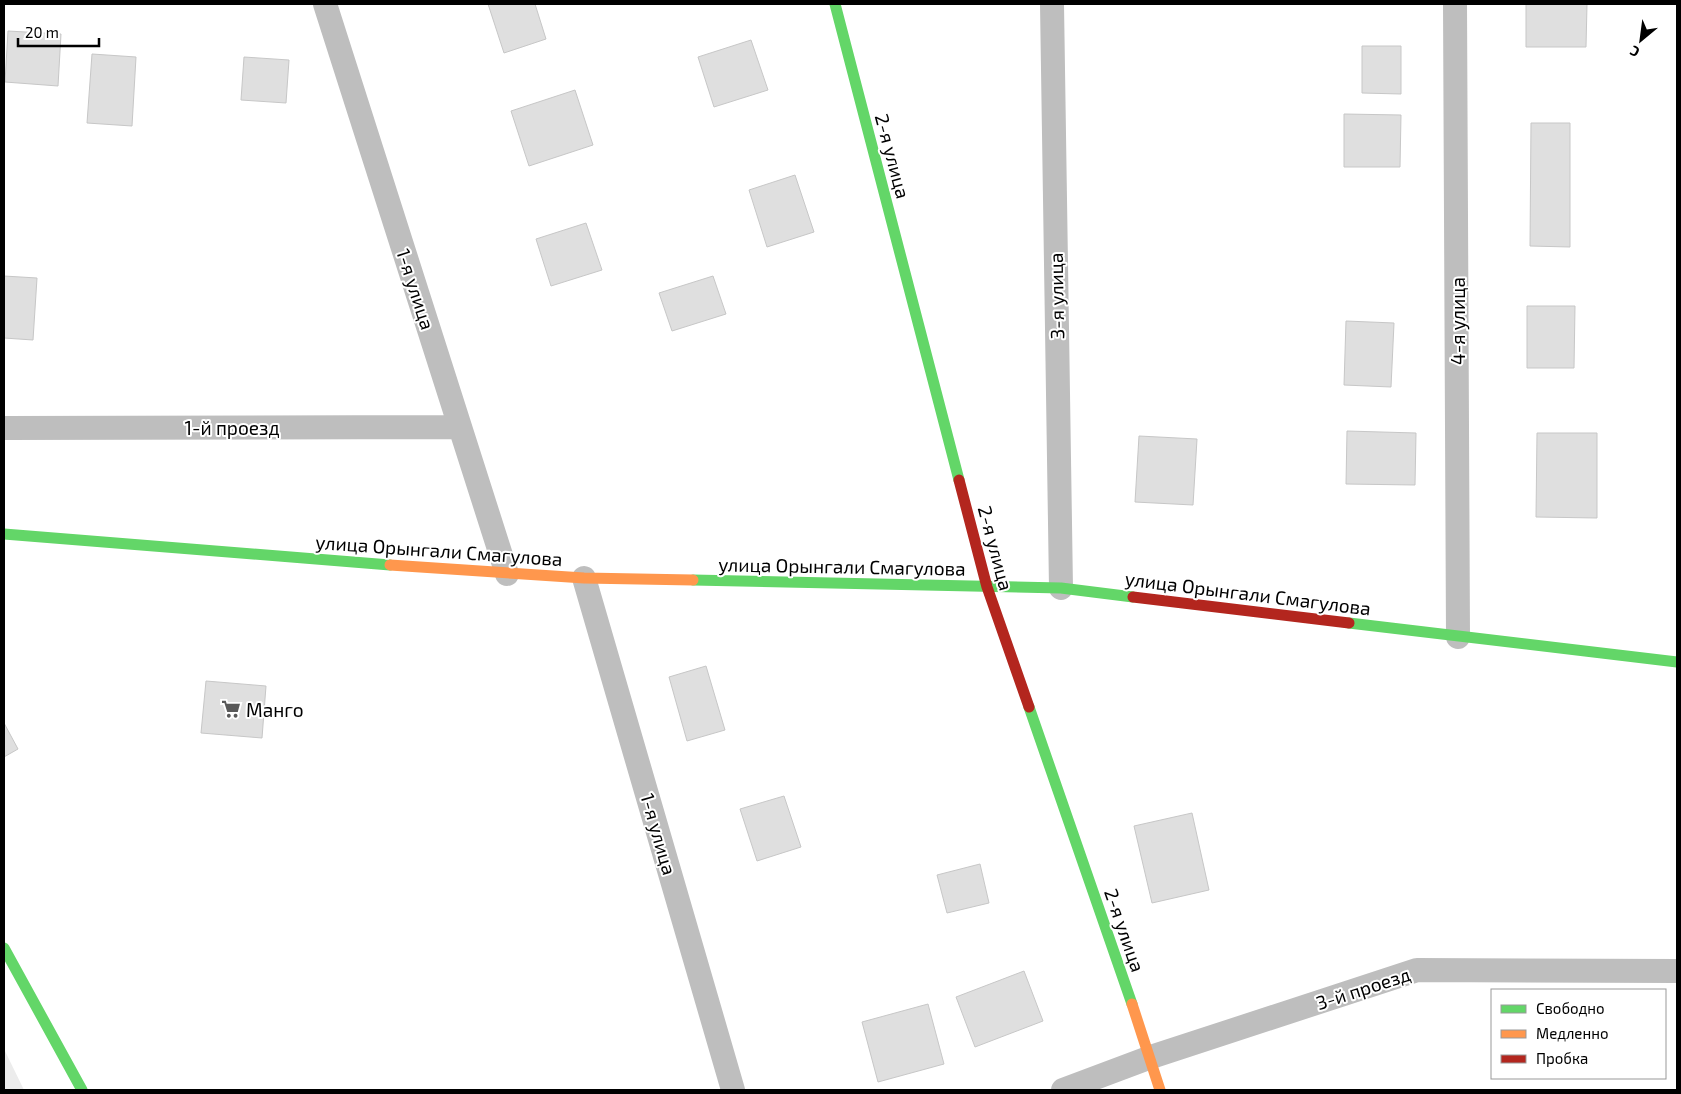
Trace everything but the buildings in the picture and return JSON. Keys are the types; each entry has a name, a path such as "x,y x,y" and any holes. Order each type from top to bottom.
{"main road":[{"name":"2-я улица","path":"835,4 987,587 1151,1057 1160,1090"},
{"name":"улица Орынгали Смагулова","path":"4,534 507,574 584,578 1061,588 1677,662"},
{"path":"4,948 82,1090"}],"street":[{"name":"1-я улица","path":"325,4 507,574"},
{"name":"3-я улица","path":"1052,4 1061,588"},
{"name":"4-я улица","path":"1455,4 1458,637"},
{"name":"1-й проезд","path":"4,428 460,427"},
{"name":"1-я улица","path":"584,578 733,1090"},
{"name":"3-й проезд","path":"1063,1090 1151,1057 1417,970 1677,971"}],"shaded area":[{"path":"4,1049 24,1090 4,1090"}],"traffic: fast":[{"path":"835,4 959,480"},
{"path":"4,534 390,565"},
{"path":"693,580 1061,588 1133,597"},
{"path":"1349,623 1677,662"},
{"path":"1029,707 1132,1004"},
{"path":"4,948 82,1090"}],"traffic: slow":[{"path":"390,565 584,578 693,580"},
{"path":"1132,1004 1160,1090"}],"traffic: jam":[{"path":"959,480 987,587 1029,707"},
{"path":"1133,597 1349,623"}],"place":[{"name":"Манго","path":"231,709"}]}
